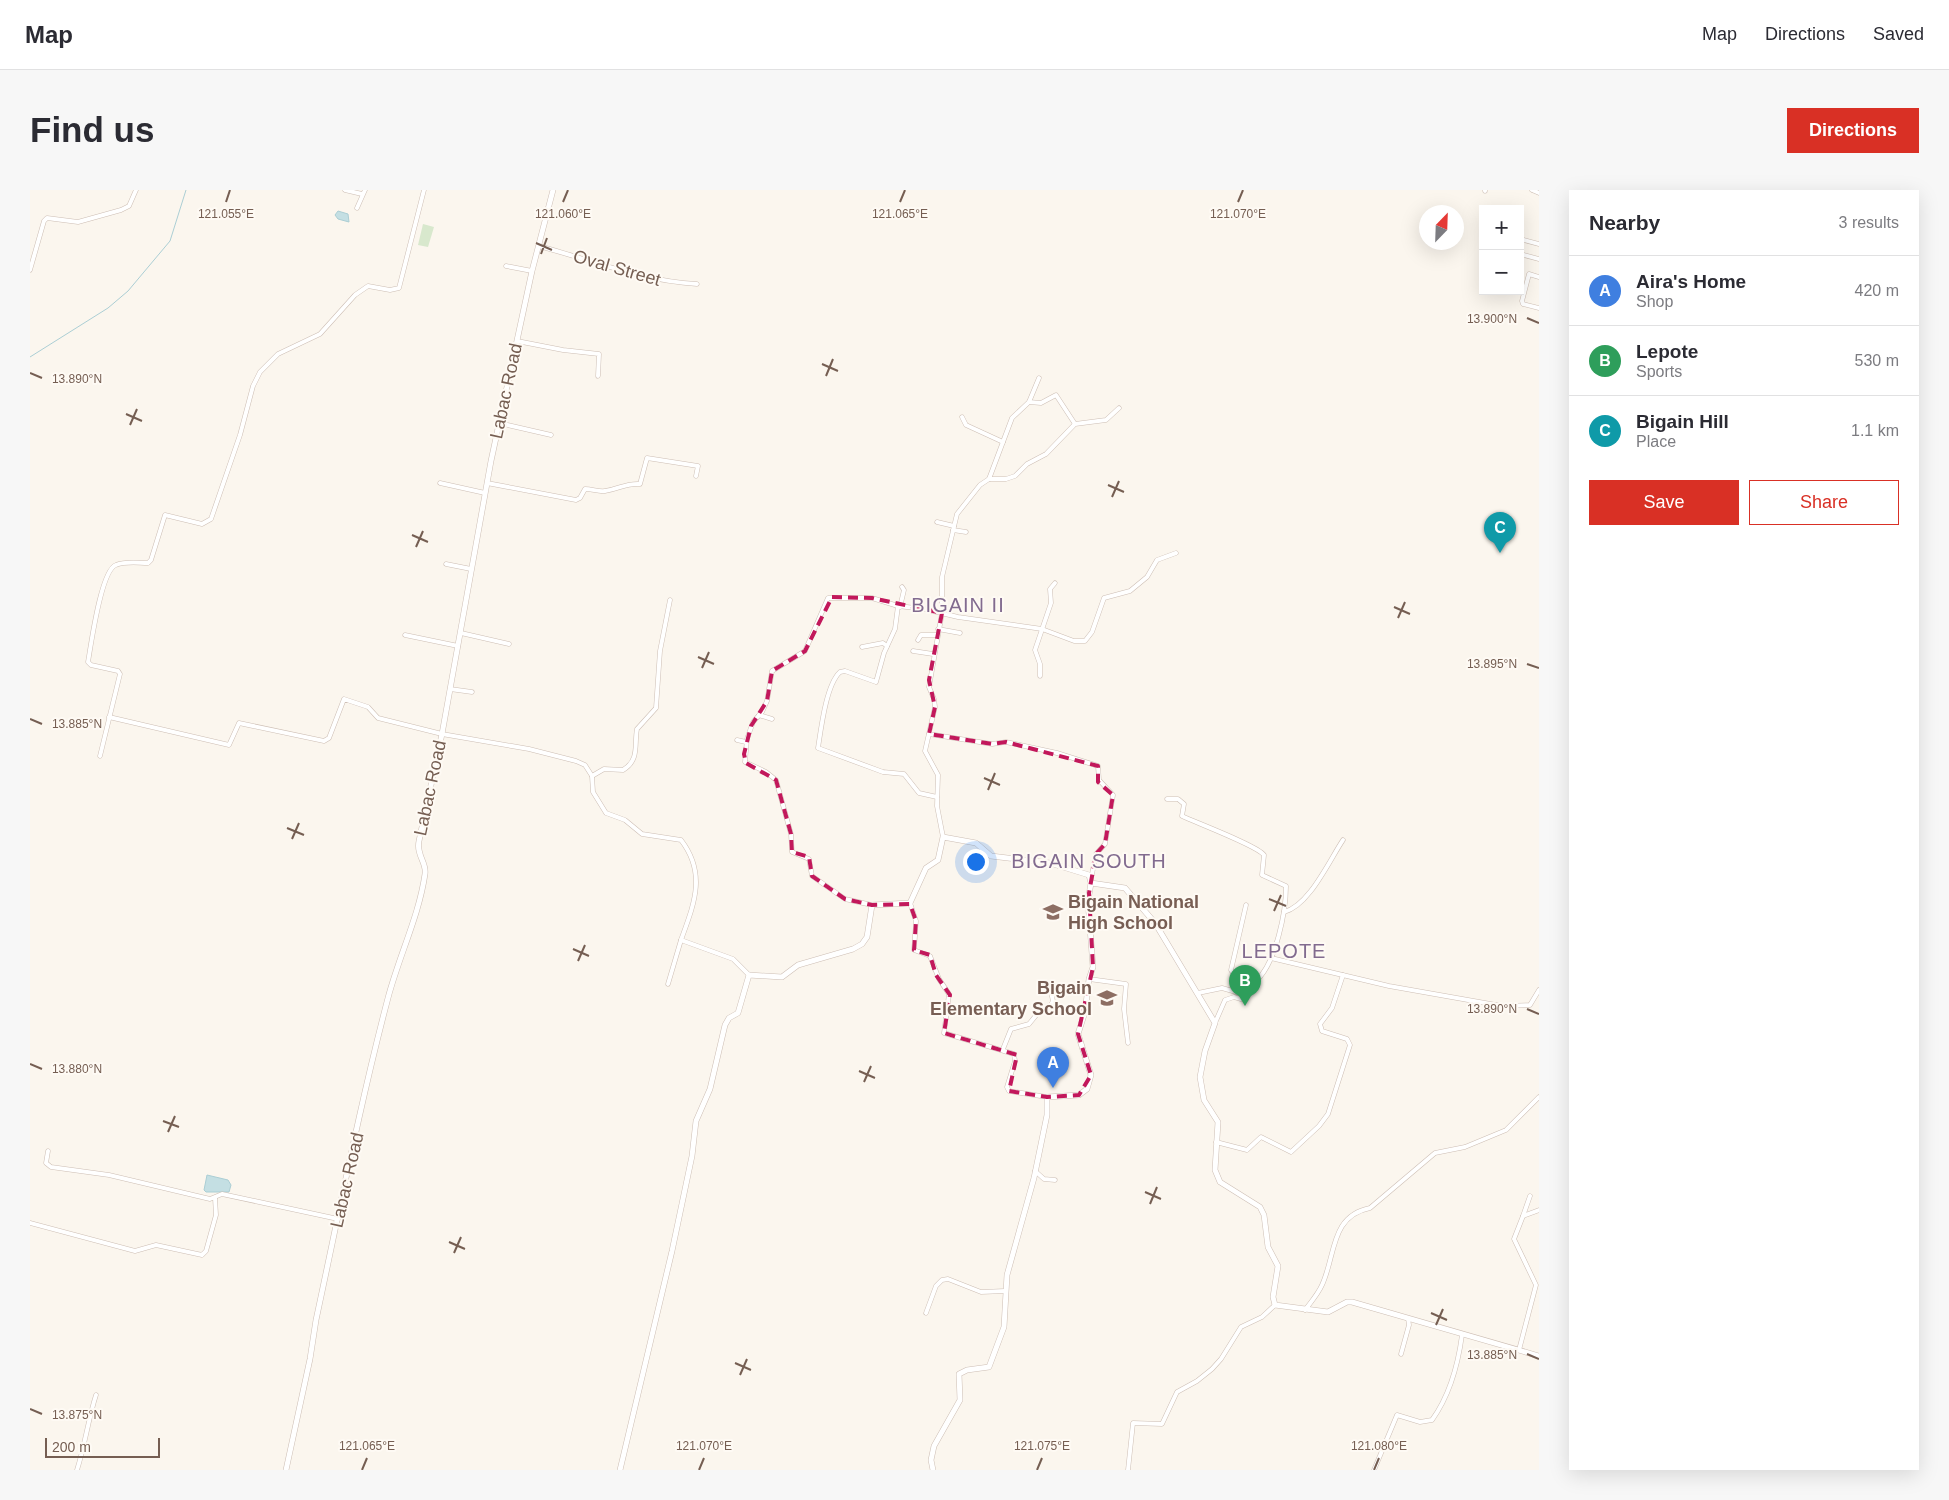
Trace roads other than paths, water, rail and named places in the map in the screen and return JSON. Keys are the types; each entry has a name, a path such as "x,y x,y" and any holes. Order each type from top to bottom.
{"street":[{"path":"30,270 44,222 47,218 78,222 120,210 129,206 136,190"},
{"path":"345,190 363,192 357,208"},
{"path":"100,756 120,672 91,665 88,662 102,592 112,567 118,564 148,563 151,560 165,515 202,524 211,519 240,435 252,386 260,372 278,354 320,334 355,295 368,286 390,290 399,288 424,190"},
{"name":"Labac Road","path":"286,1470 338,1220 388,999 410,932 426,872 417,852 418,846 442,734 499,423 532,271 553,190"},
{"path":"1532,190 1539,193"},
{"path":"1524,240 1539,244"},
{"name":"Oval Street","path":"539,246 642,276 673,283 697,284"},
{"path":"1524,255 1539,259"},
{"path":"506,266 532,271"},
{"path":"1539,277 1529,274 1522,301 1523,304 1539,308"},
{"path":"517,341 563,350 598,354 598,376"},
{"path":"929,734 992,744 1006,742 1057,753 1098,766 1099,780 1112,795 1105,844 1096,854 1088,901 1093,961 1085,1012 1078,1034 1089,1063 1090,1082 1079,1095 1047,1097 1009,1091 1007,1087 1016,1057 1003,1049 944,1033 949,994 938,979 930,956 914,950 916,921 910,903 926,868 938,860 942,837 937,797 938,775 925,751 935,707 929,687 936,635 942,613 942,576 953,528 959,511 976,488 989,478 1014,414 1029,402 1039,378"},
{"path":"1029,402 1042,403 1056,394 1075,424"},
{"path":"989,478 1006,479 1015,476 1027,464 1046,454 1075,424 1106,420 1118,408"},
{"path":"962,417 966,425 1003,442"},
{"path":"499,423 551,435"},
{"path":"487,484 576,500 580,498 585,489 604,491 619,488 627,483 640,484 647,458 698,466 696,476"},
{"path":"440,483 485,493"},
{"path":"937,522 966,532"},
{"path":"910,903 872,906 845,899 825,887 811,874 809,858 792,852 792,834 776,780 766,772 744,762 746,742 753,722 767,701 772,671 805,651 828,598 867,598 899,607 1042,629 1074,641 1085,641 1092,632 1104,598 1130,591 1147,578 1157,560 1176,552"},
{"path":"446,564 471,569"},
{"path":"1040,676 1040,664 1035,650 1051,603 1050,589 1055,583"},
{"path":"902,587 904,590 895,629 887,646 876,682 845,671 836,675 828,697 818,748 883,772 904,774 919,793 937,797"},
{"path":"592,776 604,769 623,770 633,760 637,745 637,729 656,708 660,651 670,600"},
{"path":"938,629 960,634"},
{"path":"460,633 508,644"},
{"path":"405,635 458,646"},
{"path":"918,640 921,635 936,635"},
{"path":"862,646 883,643 887,646"},
{"path":"913,650 933,654"},
{"path":"450,689 472,692"},
{"path":"109,718 229,744 239,724 324,741 329,738 344,699 368,707 378,718 442,734 529,748 569,759 585,766 592,776 593,792 606,813 623,818 642,834 678,838 688,852 696,871 697,886 668,984"},
{"path":"759,715 772,719"},
{"path":"737,740 746,742"},
{"path":"1167,799 1178,799 1184,804 1182,816 1261,851 1264,855 1262,875 1286,886 1284,912 1271,958 1261,976 1257,980 1249,981 1233,973 1231,970 1246,905"},
{"path":"942,837 976,843 991,856 1068,868 1085,873 1091,881 1121,887 1130,891 1155,923 1215,1023"},
{"path":"1284,912 1293,908 1311,891 1343,840"},
{"path":"681,940 733,959 750,975 782,977 798,966 853,950 862,944 867,937 872,906"},
{"path":"1271,958 1377,984 1502,1006 1530,1005 1539,990"},
{"path":"620,1470 672,1251 692,1156 696,1121 712,1080 725,1025 729,1018 738,1013 750,975"},
{"path":"1216,1142 1247,1150 1261,1137 1291,1152 1324,1120 1350,1045 1347,1039 1322,1031 1320,1024 1332,1008 1343,975"},
{"path":"1089,979 1126,984 1124,1009 1128,1043"},
{"path":"1249,981 1241,999 1234,997 1225,1000 1205,1051 1200,1077 1204,1100 1218,1122 1215,1170 1220,1182 1260,1207 1264,1215 1268,1247 1278,1266 1273,1297 1274,1305"},
{"path":"1198,993 1222,988 1243,994"},
{"path":"1003,1049 1011,1029 1029,1024 1042,1008 1052,1005 1051,992"},
{"path":"933,1470 931,1460 934,1446 960,1400 957,1380 959,1374 967,1370 987,1368 992,1364 1004,1327 1005,1291 1035,1171 1047,1115 1047,1097"},
{"path":"1305,1310 1322,1285 1337,1235 1351,1215 1356,1211 1370,1208 1435,1153 1466,1147 1506,1130 1539,1097"},
{"path":"48,1151 46,1163 51,1167 109,1175 215,1198 222,1194 338,1220"},
{"path":"1035,1171 1044,1179 1055,1180"},
{"path":"1519,1350 1536,1285 1514,1239 1530,1196"},
{"path":"30,1223 135,1251 156,1245 202,1255 206,1251 211,1238 216,1214 215,1198"},
{"path":"1522,1216 1539,1210"},
{"path":"926,1313 936,1286 942,1280 948,1279 981,1292 1005,1291"},
{"path":"1274,1305 1328,1312 1350,1302 1539,1356"},
{"path":"1128,1470 1133,1423 1162,1424 1177,1392 1197,1381 1212,1369 1221,1359 1241,1327 1262,1317 1274,1305"},
{"path":"1401,1354 1410,1325 1408,1318"},
{"path":"1374,1470 1397,1415 1420,1422 1432,1420 1437,1414 1454,1375 1462,1335"},
{"path":"77,1470 85,1445 86,1429 96,1395"}],"water":[{"path":"338,211 348,214 349,222 338,219 335,215"},
{"path":"207,1175 228,1180 231,1185 229,1192 206,1192 204,1190"}],"waterway":[{"path":"30,357 108,308 128,291 170,241 186,190"}],"place":[{"name":"Bigain Hill","path":"1500,553"},
{"name":"Bigain National High School","path":"1053,912"},
{"name":"Bigain Elementary School","path":"1107,998"},
{"name":"Lepote","path":"1245,1006"},
{"name":"Aira's Home","path":"1053,1088"}],"district":[{"name":"BIGAIN II","path":"958,605"},
{"name":"BIGAIN SOUTH","path":"1089,861"},
{"name":"LEPOTE","path":"1284,951"}]}
